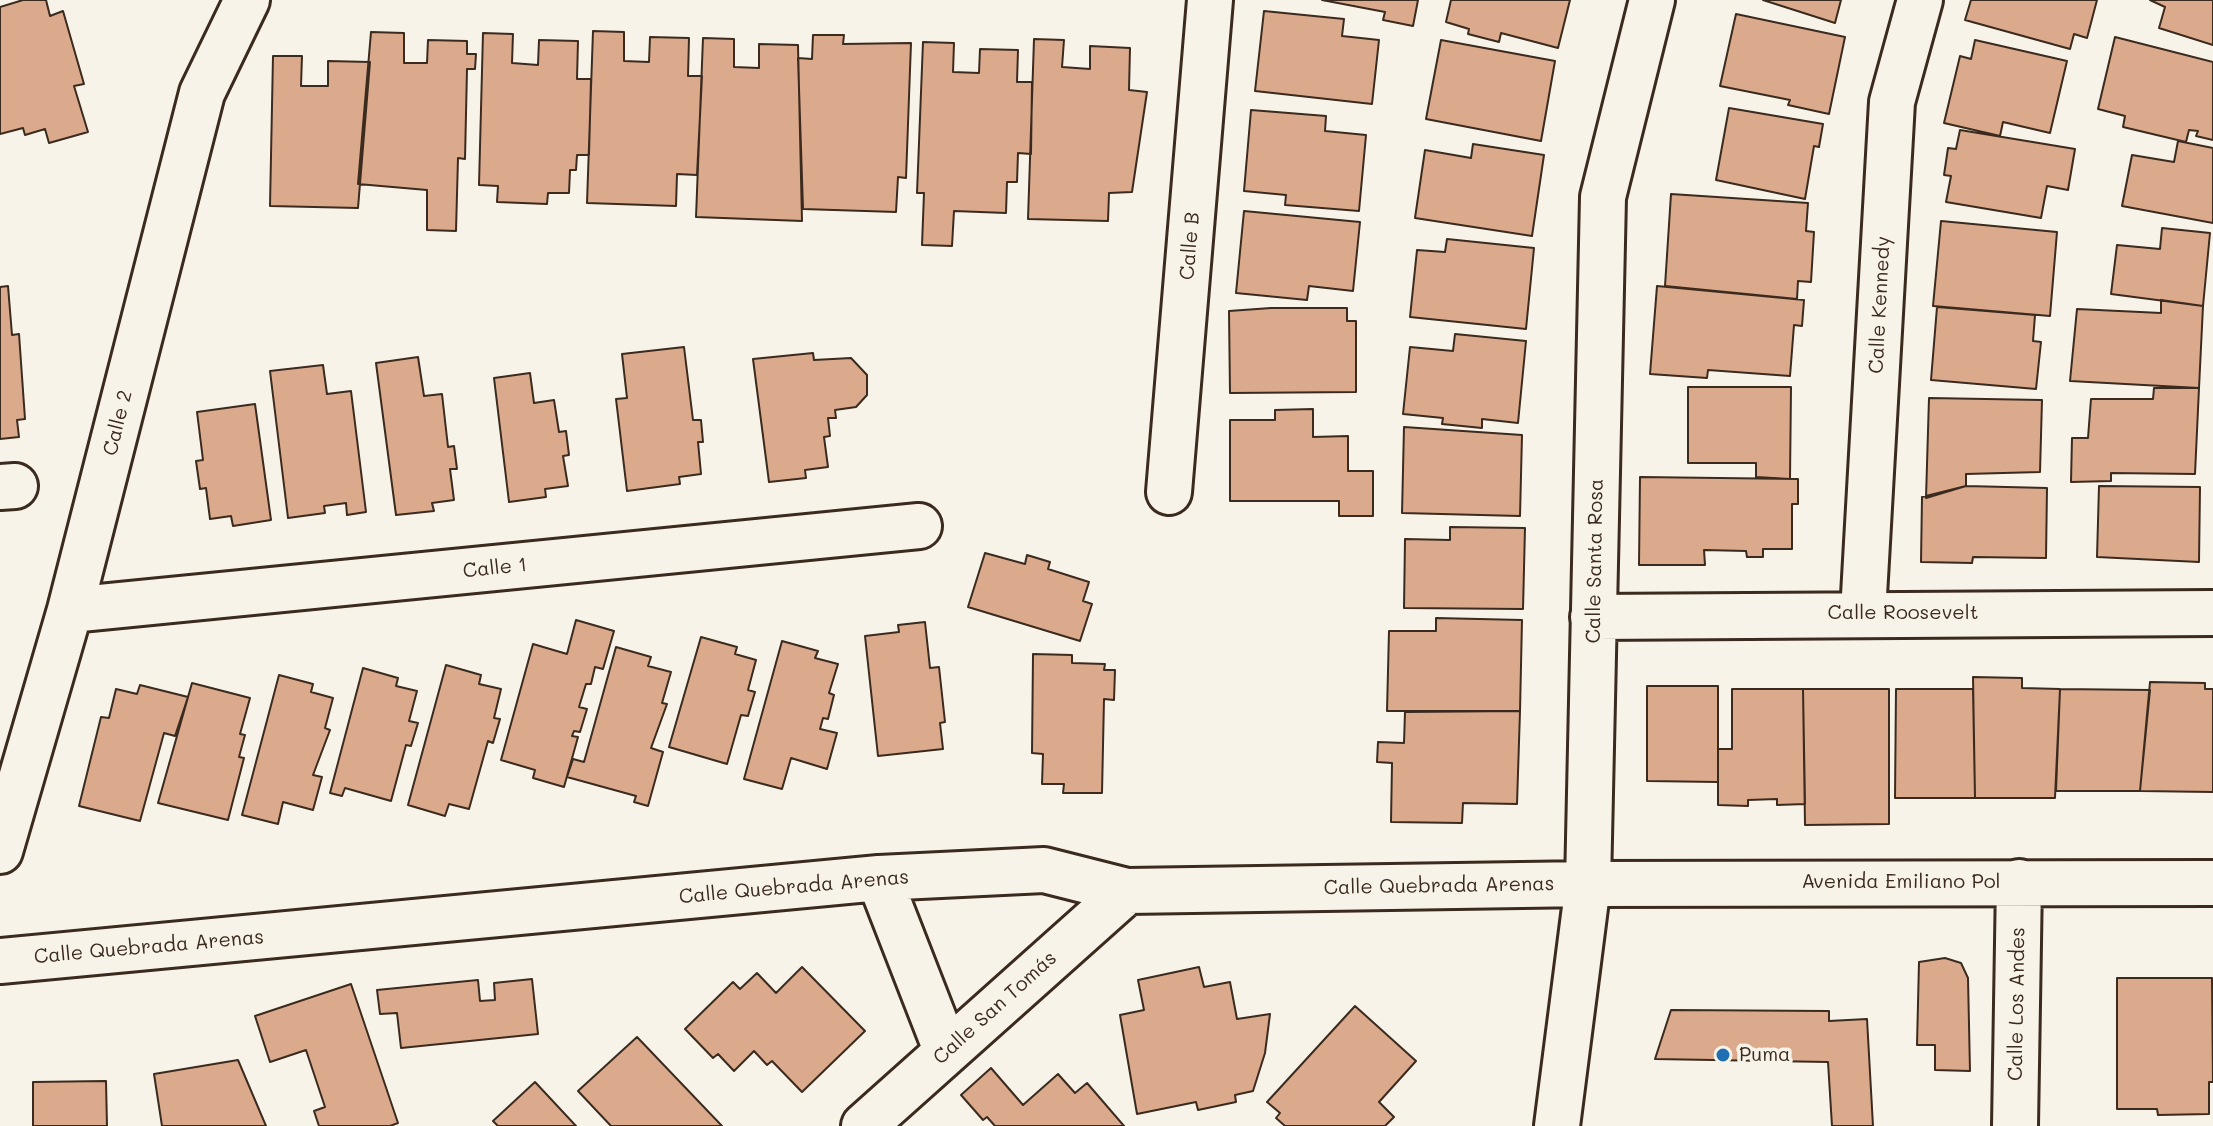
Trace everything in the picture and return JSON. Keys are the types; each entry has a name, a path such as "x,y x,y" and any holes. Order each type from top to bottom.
{"street":[{"name":"Calle 2","path":"0,851 70,610 202,93 247,0"},
{"name":"Calle B","path":"1169,492 1210,0"},
{"name":"Calle Santa Rosa","path":"1557,1126 1588,884 1603,197 1652,0"},
{"name":"Calle Kennedy","path":"1863,613 1892,102 1920,0"},
{"name":"Calle 1","path":"70,610 919,526"},
{"name":"Calle Roosevelt","path":"1593,617 2213,613"},
{"name":"Calle Quebrada Arenas","path":"0,961 879,878 1044,870 1127,891 1588,884"},
{"path":"879,878 946,1050"},
{"name":"Calle Los Andes","path":"2015,1126 2019,882"},
{"name":"Avenida Emiliano Pol","path":"1588,884 2213,883"},
{"name":"Calle San Tomás","path":"864,1126 1127,891"}],"building":[{"path":"23,0 46,0 50,16 63,11 84,84 74,86 88,132 49,143 45,129 25,135 23,128 0,134 0,7"},
{"path":"1322,0 1418,0 1413,26 1383,20 1385,12"},
{"path":"1451,0 1570,0 1558,48 1501,33 1499,42 1468,34 1469,29 1446,22"},
{"path":"1763,0 1841,0 1835,23"},
{"path":"1971,0 2097,0 2087,38 2074,34 2070,49 1965,20"},
{"path":"2150,0 2213,0 2213,45 2159,28 2165,7"},
{"path":"1264,11 1344,19 1342,36 1379,40 1372,104 1255,91"},
{"path":"1736,14 1845,37 1829,114 1788,105 1790,100 1720,86"},
{"path":"593,31 624,32 624,61 649,62 650,37 689,38 688,76 702,76 697,175 677,174 676,206 587,203"},
{"path":"371,32 404,33 404,63 427,63 428,40 467,41 467,54 476,54 475,69 467,69 465,159 458,158 456,231 427,230 427,190 358,184"},
{"path":"483,33 513,34 512,63 538,65 539,40 578,41 577,79 591,79 589,155 577,155 576,170 570,170 569,193 548,193 547,204 497,202 498,186 479,185"},
{"path":"813,35 844,35 843,44 911,43 906,178 898,177 896,212 803,209 798,58 812,59"},
{"path":"2115,37 2213,62 2213,140 2196,136 2198,131 2189,130 2186,142 2123,127 2125,116 2098,109"},
{"path":"703,38 734,39 734,67 759,68 759,44 798,45 802,221 696,217"},
{"path":"1034,39 1064,40 1062,67 1090,69 1090,46 1130,48 1129,90 1147,92 1132,192 1109,193 1108,221 1028,219"},
{"path":"1441,40 1555,61 1541,141 1426,119"},
{"path":"1975,40 2067,61 2050,133 2003,122 2000,136 1944,123 1960,56 1971,59"},
{"path":"923,42 954,43 953,72 979,73 980,49 1018,50 1017,82 1032,82 1031,154 1018,153 1017,182 1007,182 1006,213 954,211 952,246 922,245 924,193 917,193"},
{"path":"273,56 302,56 301,86 328,86 328,61 370,62 358,208 270,206"},
{"path":"1729,108 1823,124 1819,147 1814,146 1805,199 1716,180"},
{"path":"1251,110 1326,116 1325,131 1366,135 1359,211 1285,205 1286,195 1244,191"},
{"path":"1960,130 2075,149 2068,190 2047,186 2041,218 1946,202 1951,176 1944,175 1948,148 1956,149"},
{"path":"2178,141 2213,148 2213,223 2122,206 2132,155 2174,162"},
{"path":"1473,144 1544,155 1532,236 1415,218 1425,150 1471,158"},
{"path":"1671,194 1808,203 1806,231 1814,232 1811,282 1798,281 1797,299 1665,286"},
{"path":"1244,211 1360,222 1353,291 1309,286 1307,300 1236,293"},
{"path":"1941,221 2057,232 2050,316 1933,306"},
{"path":"2162,228 2210,233 2203,306 2111,294 2117,245 2160,249"},
{"path":"1447,239 1534,248 1526,329 1410,317 1417,250 1445,252"},
{"path":"8,286 12,335 19,334 25,419 17,420 19,437 0,439 0,287"},
{"path":"1657,286 1804,300 1802,326 1794,325 1790,376 1708,370 1707,378 1650,374"},
{"path":"2161,300 2203,306 2199,388 2070,381 2077,309 2161,313"},
{"path":"1937,307 2035,315 2033,341 2041,342 2036,389 1931,380"},
{"path":"1347,308 1347,321 1356,321 1356,392 1230,393 1229,311"},
{"path":"1455,334 1526,341 1518,423 1482,419 1482,428 1442,424 1443,418 1403,414 1410,347 1453,351"},
{"path":"684,347 693,420 701,420 703,442 698,442 701,474 679,477 680,484 627,491 616,399 627,398 622,354"},
{"path":"813,353 814,360 851,358 867,375 867,395 856,407 835,410 836,418 828,418 830,436 824,437 828,467 805,470 806,478 769,482 753,359"},
{"path":"418,357 424,396 442,394 448,447 454,446 457,469 450,469 454,500 432,503 434,511 396,515 376,363"},
{"path":"323,365 327,394 351,391 366,512 347,515 346,503 324,506 325,513 288,518 270,371"},
{"path":"530,373 534,403 554,400 559,432 566,431 569,455 563,456 568,486 545,489 546,497 509,502 494,378"},
{"path":"1688,387 1791,387 1790,479 1756,477 1756,463 1688,463"},
{"path":"2154,388 2199,388 2195,474 2111,473 2111,481 2071,482 2072,438 2088,438 2091,399 2153,399"},
{"path":"1929,398 2042,400 2040,472 1966,474 1966,486 1926,498"},
{"path":"255,404 271,520 233,526 231,516 210,519 206,488 200,489 196,461 203,460 197,412"},
{"path":"1313,409 1313,437 1348,436 1348,471 1373,471 1373,516 1339,516 1339,501 1230,501 1230,420 1275,420 1275,410"},
{"path":"1404,427 1522,435 1520,516 1402,513"},
{"path":"1640,477 1798,479 1798,504 1792,504 1792,549 1763,549 1763,557 1747,557 1746,551 1704,550 1705,565 1639,565"},
{"path":"1966,486 2047,488 2046,558 1973,557 1972,563 1921,562 1922,497"},
{"path":"2099,486 2200,487 2199,562 2097,557"},
{"path":"1450,527 1525,528 1523,609 1404,608 1405,539 1450,540"},
{"path":"985,553 1025,564 1027,555 1050,562 1048,569 1089,582 1083,601 1092,604 1080,641 968,607"},
{"path":"1436,618 1522,620 1520,711 1387,711 1389,631 1436,631"},
{"path":"576,620 614,631 603,669 595,667 591,684 586,684 579,707 587,709 580,732 574,731 572,736 578,737 564,787 533,778 535,770 501,760 533,644 567,654"},
{"path":"925,622 930,668 939,667 945,722 940,723 943,749 878,756 865,636 899,632 898,625"},
{"path":"701,637 737,647 735,654 756,660 748,690 755,692 748,716 741,715 727,764 669,747"},
{"path":"782,641 818,651 815,658 838,664 829,693 834,695 828,719 823,718 820,729 837,733 827,769 791,758 782,789 744,779"},
{"path":"616,647 651,657 648,666 671,672 662,703 667,704 651,748 663,752 648,806 634,802 636,796 567,777 573,759 584,762"},
{"path":"1033,654 1072,655 1072,663 1105,664 1104,670 1115,670 1114,700 1104,699 1102,793 1063,793 1064,784 1042,784 1043,754 1032,753"},
{"path":"446,665 481,675 479,684 501,689 494,718 500,719 493,743 488,741 469,809 449,804 445,816 408,805"},
{"path":"363,668 398,678 396,686 417,691 409,721 418,723 411,746 406,745 391,801 345,788 342,796 330,793"},
{"path":"279,675 313,684 311,692 333,698 325,728 330,730 313,775 322,777 313,810 283,802 278,824 242,815"},
{"path":"1973,677 2022,678 2022,688 2060,689 2055,798 1975,798"},
{"path":"2150,682 2205,683 2205,689 2213,689 2213,792 2140,791"},
{"path":"192,683 250,698 240,734 245,735 239,757 244,758 228,820 158,803"},
{"path":"140,685 188,697 175,736 164,733 140,821 79,806 101,717 109,718 116,689 137,694"},
{"path":"1647,686 1718,686 1718,782 1647,781"},
{"path":"1732,689 1803,689 1805,804 1777,805 1777,799 1748,800 1748,806 1718,805 1718,749 1732,749"},
{"path":"1803,689 1889,689 1889,824 1805,825"},
{"path":"1896,689 1973,689 1975,798 1895,798"},
{"path":"2060,689 2150,690 2140,791 2056,791"},
{"path":"1520,711 1517,804 1463,803 1462,823 1391,822 1392,763 1377,762 1378,742 1404,743 1405,712"},
{"path":"1945,958 1961,963 1968,978 1970,1071 1935,1070 1935,1045 1917,1045 1919,962"},
{"path":"802,967 865,1031 802,1092 772,1061 767,1065 754,1051 734,1071 718,1054 713,1058 685,1029 733,982 740,989 757,973 776,993"},
{"path":"1199,967 1204,987 1230,982 1237,1019 1270,1014 1265,1053 1253,1091 1235,1095 1236,1102 1198,1110 1196,1102 1137,1114 1120,1015 1144,1010 1138,980"},
{"path":"2117,978 2212,978 2213,1082 2209,1082 2209,1114 2158,1115 2157,1109 2117,1109"},
{"path":"532,979 538,1034 401,1048 397,1013 380,1014 377,990 478,980 480,1001 495,1000 494,983"},
{"path":"351,984 398,1123 390,1126 319,1126 314,1111 325,1107 306,1050 270,1062 255,1016"},
{"path":"1355,1006 1416,1061 1379,1102 1394,1117 1385,1126 1285,1126 1276,1118 1280,1113 1267,1102"},
{"path":"1671,1010 1829,1011 1829,1021 1867,1019 1873,1126 1832,1126 1828,1062 1655,1059"},
{"path":"637,1037 722,1126 611,1126 578,1091"},
{"path":"238,1060 266,1126 162,1126 154,1074"},
{"path":"991,1068 1023,1105 1058,1074 1075,1093 1087,1083 1124,1126 995,1126 987,1117 983,1120 961,1095"},
{"path":"106,1081 107,1126 33,1126 33,1082"},
{"path":"535,1082 576,1126 498,1126 493,1121"}],"place":[{"name":"Puma","path":"1723,1055"}]}
